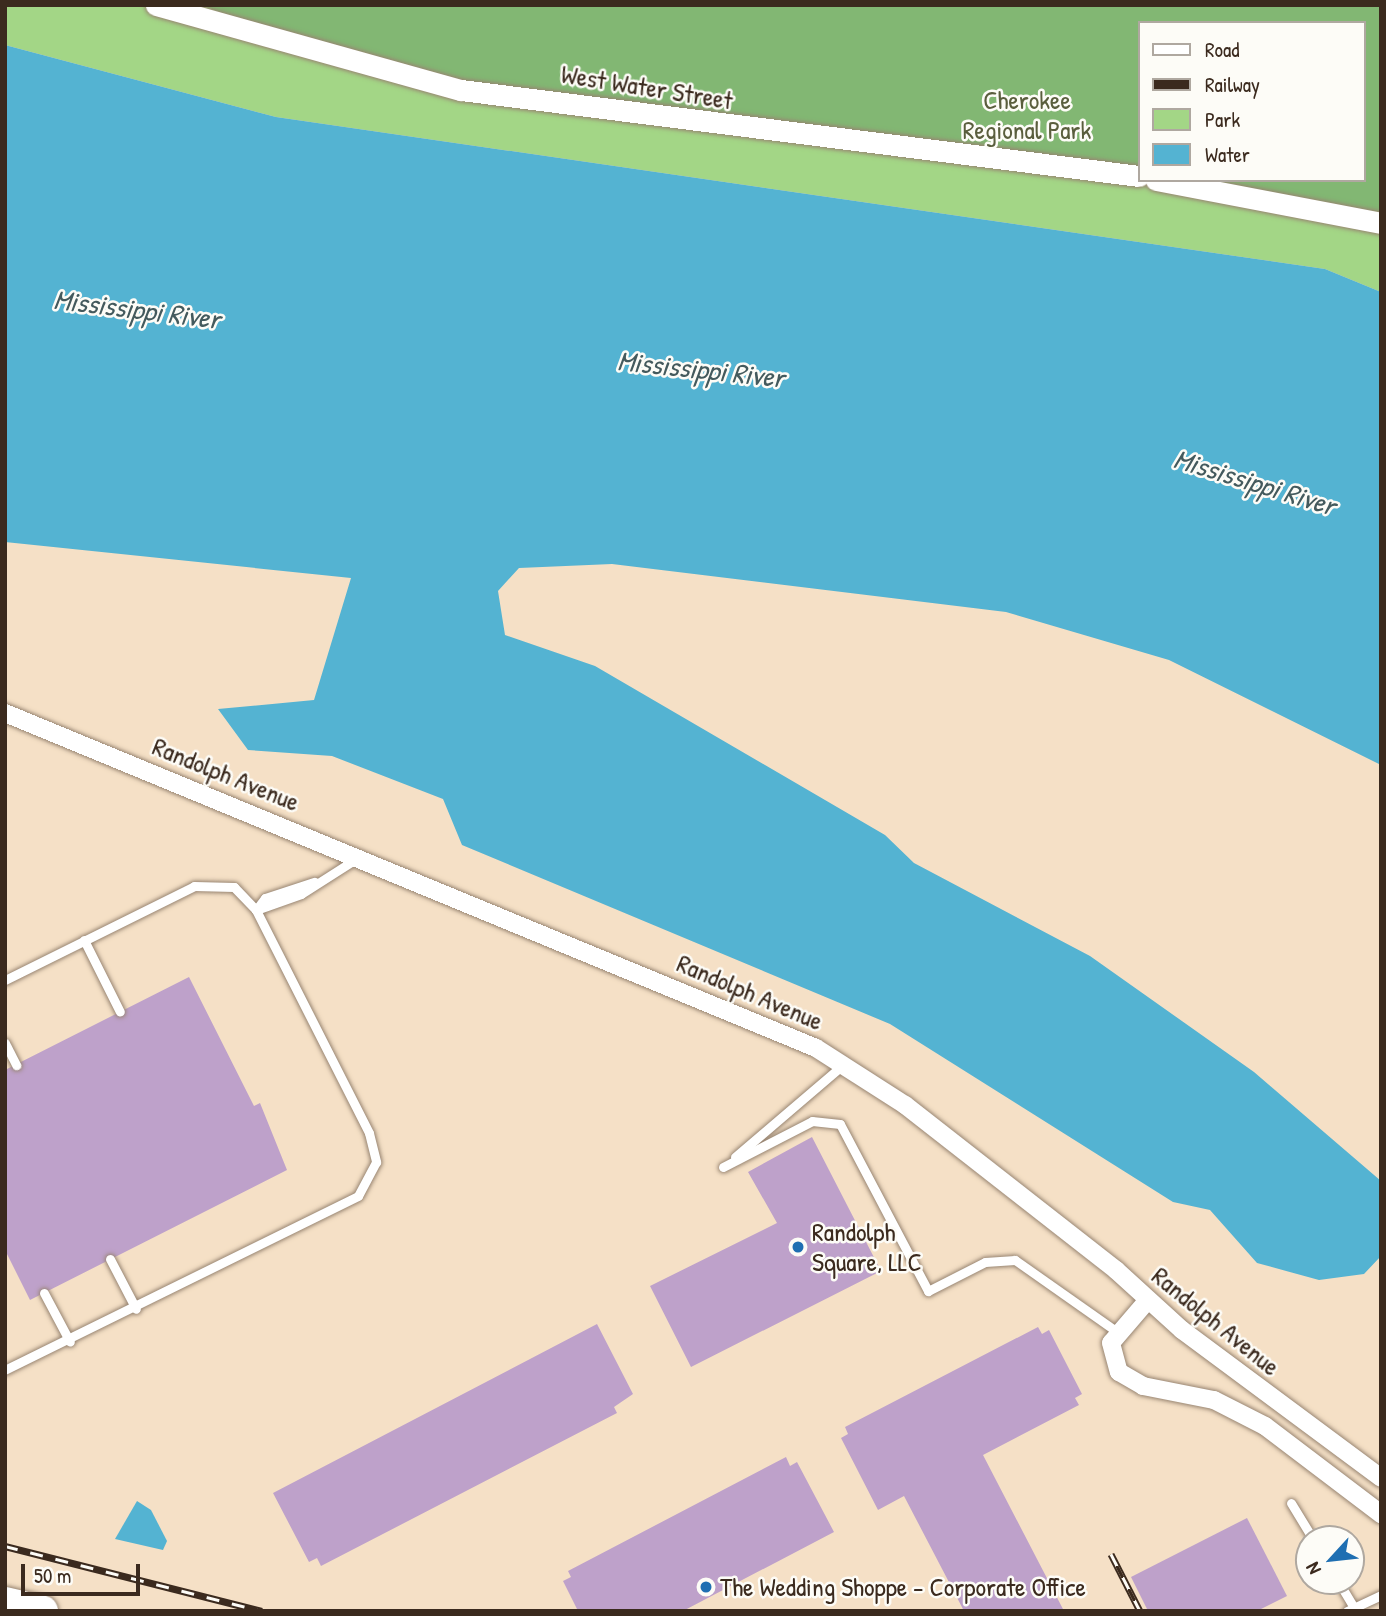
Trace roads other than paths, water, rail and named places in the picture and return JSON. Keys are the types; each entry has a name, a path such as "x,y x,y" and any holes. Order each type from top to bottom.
{"highway":[{"path":"5,1602 43,1611"}],"street":[{"name":"West Water Street","path":"156,5 461,90 1138,176"},
{"path":"1166,182 1381,223"},
{"name":"Randolph Avenue","path":"5,713 360,856 845,1064 1116,1270 1147,1301 1381,1478"},
{"path":"1147,1301 1116,1331 1111,1358 1129,1381 1214,1400 1247,1416 1381,1514"}],"lane":[{"path":"256,910 273,909 360,856"},
{"path":"5,980 194,886 234,887 256,910 375,1147 372,1178 358,1196 70,1342 5,1370"},
{"path":"84,940 120,1012"},
{"path":"5,1043 16,1065"},
{"path":"845,1064 723,1167 812,1121 840,1124 928,1292 985,1262 1015,1260 1116,1331"},
{"path":"110,1259 136,1309"},
{"path":"44,1293 70,1342"},
{"path":"1291,1503 1304,1525"},
{"path":"1352,1610 1381,1595"}],"water":[{"name":"Mississippi River","path":"5,45 276,117 1325,269 1381,292 1381,765 1169,660 1006,612 612,564 519,568 498,591 505,635 595,666 885,835 914,863 1090,956 1254,1072 1381,1181 1381,1256 1364,1274 1319,1280 1257,1263 1210,1210 1173,1202 890,1024 462,845 443,799 332,756 248,750 218,709 314,700 351,578 5,542"},
{"path":"137,1501 151,1510 167,1541 163,1550 115,1539"}],"railway":[{"path":"5,1546 262,1611"},
{"path":"1111,1554 1140,1611"}],"place":[{"name":"Randolph Square, LLC","path":"798,1247"},
{"name":"The Wedding Shoppe - Corporate Office","path":"706,1587"}],"park label":[{"name":"Cherokee Regional Park","path":"1027,115"}]}
